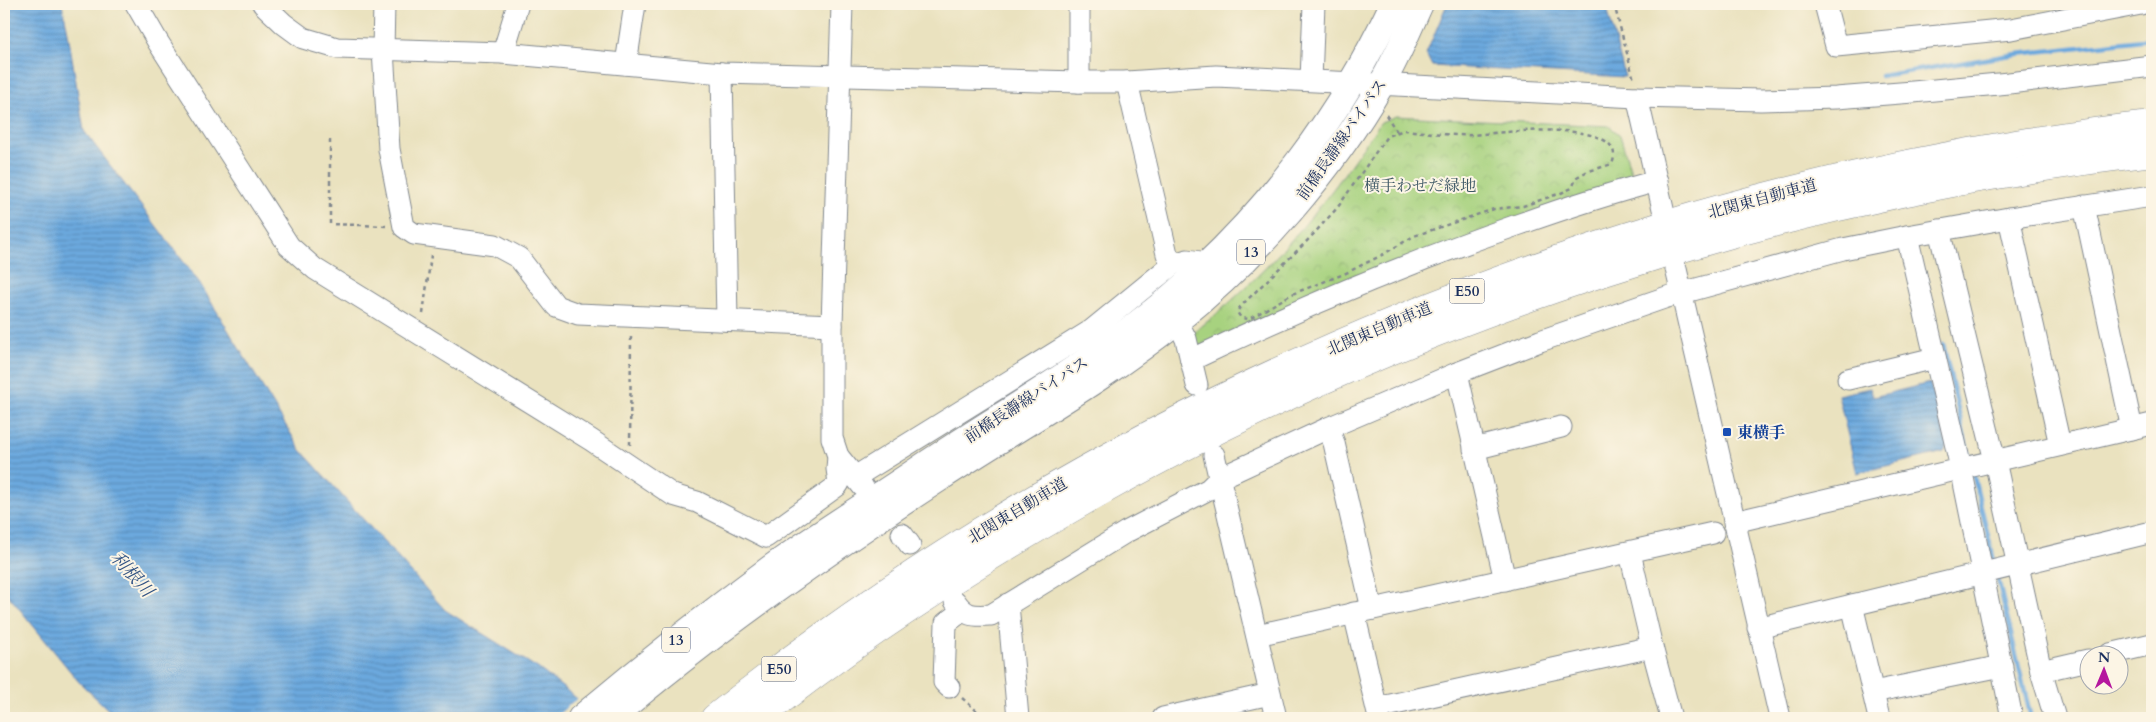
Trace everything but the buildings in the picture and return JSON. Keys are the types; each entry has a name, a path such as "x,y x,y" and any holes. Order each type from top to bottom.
{"highway":[{"name":"北関東自動車道","path":"715,718 844,620 939,556 1097,462 1265,377 1448,298 1607,243 1789,190 1947,155 2152,125"},
{"name":"北関東自動車道","path":"758,718 867,637 1027,533 1187,445 1276,401 1457,323 1607,271 1706,240 1876,197 2071,162 2152,152"}],"main road":[{"name":"前橋長瀞線バイパス","path":"611,718 708,640 782,573 933,459 1086,361 1172,296 1254,216 1281,184 1347,89 1393,4"},
{"name":"前橋長瀞線バイパス","path":"581,718 697,623 940,478 1099,377 1177,321 1228,278 1312,185 1379,98 1420,4"}],"street":[{"path":"136,4 158,42 289,246 315,269 591,440 673,495 697,502 766,537 838,486 838,456"},
{"path":"263,4 284,24 303,38 337,48 503,53 722,73 1079,82 1127,82 1216,76 1311,80 1379,98 1638,99 1751,114 1823,110 1915,100 2009,83 2152,66"},
{"path":"384,4 383,50 389,149 404,227 414,234 495,245 519,258 556,306 578,314 832,325"},
{"path":"503,53 518,4"},
{"path":"626,64 634,4"},
{"path":"842,4 838,75 832,325 832,438 838,456 859,482 1092,330 1173,264 1187,260 1207,263"},
{"path":"1079,4 1079,82"},
{"path":"1311,80 1314,4"},
{"path":"1825,4 1836,46 2011,29 2141,4"},
{"path":"722,73 727,320"},
{"path":"1127,82 1192,88 1347,89"},
{"path":"1127,82 1167,254 1173,264"},
{"path":"1638,99 1663,209"},
{"path":"1191,360 1349,288 1463,244 1571,206 1657,180"},
{"path":"949,687 944,682 946,623 958,606 972,616 991,615 1126,532 1209,489 1220,478 1328,428 1457,373 1644,304 1843,249 1939,230 2152,196"},
{"path":"1734,522 2142,426 2084,206"},
{"path":"2009,218 2060,445"},
{"path":"1939,230 1992,461 2014,567 2055,718"},
{"path":"1906,236 1963,468 1986,573 2012,718"},
{"path":"1676,269 1758,628 1776,717"},
{"path":"1177,321 1186,339 1197,385"},
{"path":"1848,379 1936,358"},
{"path":"1457,373 1505,580"},
{"path":"1474,449 1560,427"},
{"path":"1328,428 1334,442 1363,611 1378,713 1652,647"},
{"path":"1214,455 1276,718"},
{"path":"1758,628 2152,532"},
{"path":"1257,635 1713,534"},
{"path":"1630,553 1671,718"},
{"path":"1008,604 1018,718"},
{"path":"1852,605 1879,718"},
{"path":"2128,650 2152,644"},
{"path":"2041,671 2078,662"},
{"path":"1873,692 2002,666"},
{"path":"1163,718 1270,694"}],"path":[{"path":"1614,4 1638,99"},
{"path":"1379,98 1397,132"},
{"path":"1404,130 1471,135 1513,130 1585,133 1605,140 1612,148 1615,158 1612,164 1586,172 1577,177 1572,188 1561,193 1524,206 1494,208 1414,236 1344,274 1292,294 1249,319 1241,318 1237,312 1240,307 1309,239 1338,207 1387,136 1397,132 1404,130"},
{"path":"330,140 330,224 404,227"},
{"path":"420,335 434,236"},
{"path":"630,466 632,316"},
{"path":"949,687 985,718"}],"green space":[{"name":"横手わせだ緑地","path":"1396,116 1609,126 1620,135 1633,179 1200,349 1192,334 1232,300 1287,245 1321,205 1381,122"}],"water":[{"name":"利根川","path":"4,4 62,4 84,131 199,282 300,449 445,610 539,669 602,718 117,718 79,682 4,590"},
{"path":"1447,4 1606,4 1625,77 1432,66 1426,54"},
{"path":"1930,383 1947,445 1944,452 1857,473 1838,395 1870,388 1873,397"}],"pier":[{"path":"579,697 604,718 554,718"}],"waterway":[{"path":"1881,76 2017,54 2152,39"},
{"path":"1943,344 1970,461"},
{"path":"1973,473 1995,565"},
{"path":"1997,575 2031,718"}],"place":[{"name":"東横手","path":"1727,432"}]}
